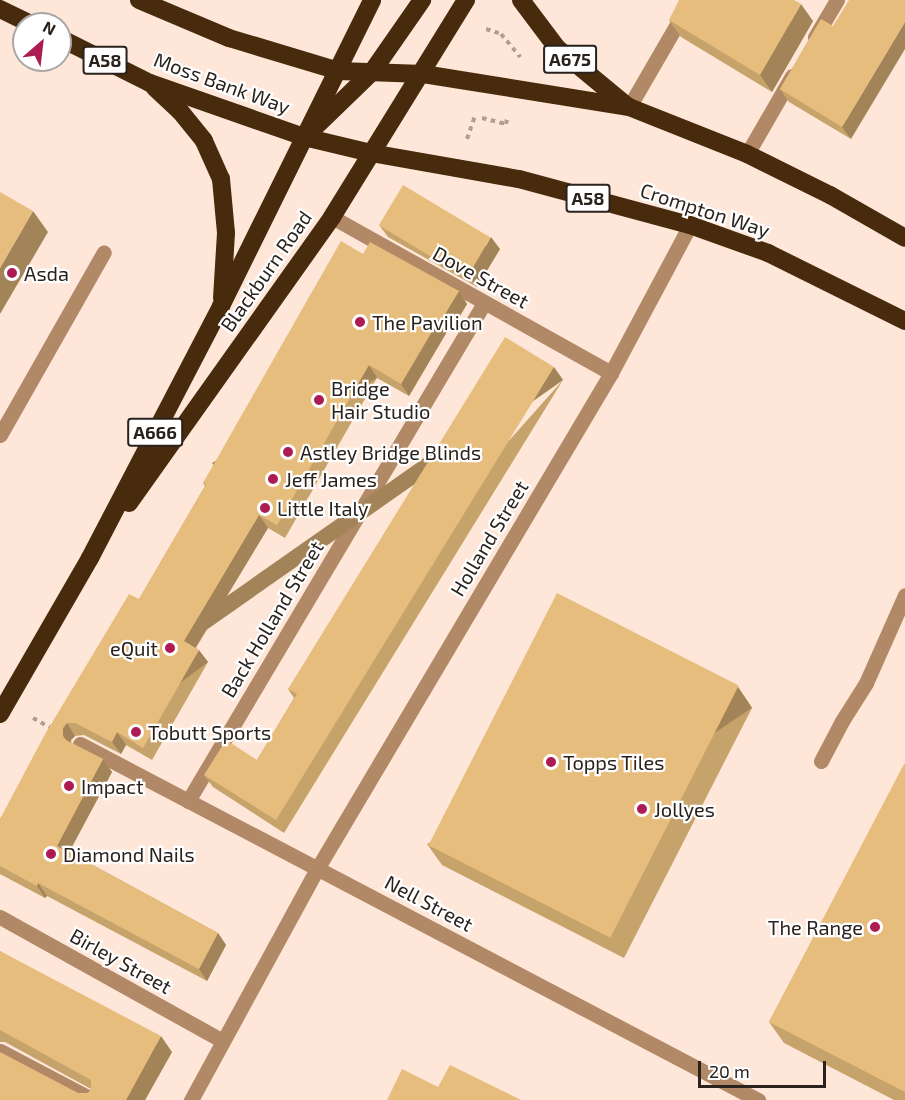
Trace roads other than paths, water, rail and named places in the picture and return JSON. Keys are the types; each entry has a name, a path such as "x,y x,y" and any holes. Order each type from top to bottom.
{"highway":[{"path":"139,0 211,31 339,71 423,74 629,107 747,154 830,195 905,238"},
{"name":"Blackburn Road","path":"3,709 90,558 221,306 304,136 339,71 372,0"},
{"path":"304,136 338,108 372,72 422,0"},
{"name":"Blackburn Road","path":"90,558 332,217 423,74 466,0"},
{"name":"A675","path":"521,0 556,48 629,107"},
{"name":"Moss Bank Way","path":"72,44 150,83 304,136"},
{"path":"150,83 180,111 204,141 220,179 226,233 221,306"},
{"name":"Crompton Way","path":"304,136 371,153 519,179 690,225 768,252 905,321"}],"street":[{"path":"629,107 691,0"},
{"path":"747,154 837,0"},
{"name":"Dove Street","path":"332,217 611,373"},
{"name":"Holland Street","path":"191,1100 317,868 611,373 690,225"},
{"path":"0,435 104,252"},
{"name":"Back Holland Street","path":"188,801 484,303"},
{"path":"821,761 866,683 905,595"},
{"name":"Nell Street","path":"80,744 758,1100"},
{"name":"Birley Street","path":"0,917 223,1041"},
{"path":"0,1050 93,1100"}],"place":[{"name":"Asda","path":"12,273"},
{"name":"The Pavilion","path":"360,322"},
{"name":"Bridge Hair Studio","path":"319,400"},
{"name":"Astley Bridge Blinds","path":"288,452"},
{"name":"Jeff James","path":"273,479"},
{"name":"Little Italy","path":"265,508"},
{"name":"eQuit","path":"170,648"},
{"name":"Tobutt Sports","path":"136,732"},
{"name":"Topps Tiles","path":"551,762"},
{"name":"Impact","path":"69,786"},
{"name":"Jollyes","path":"642,809"},
{"name":"Diamond Nails","path":"51,854"},
{"name":"The Range","path":"875,927"}]}
